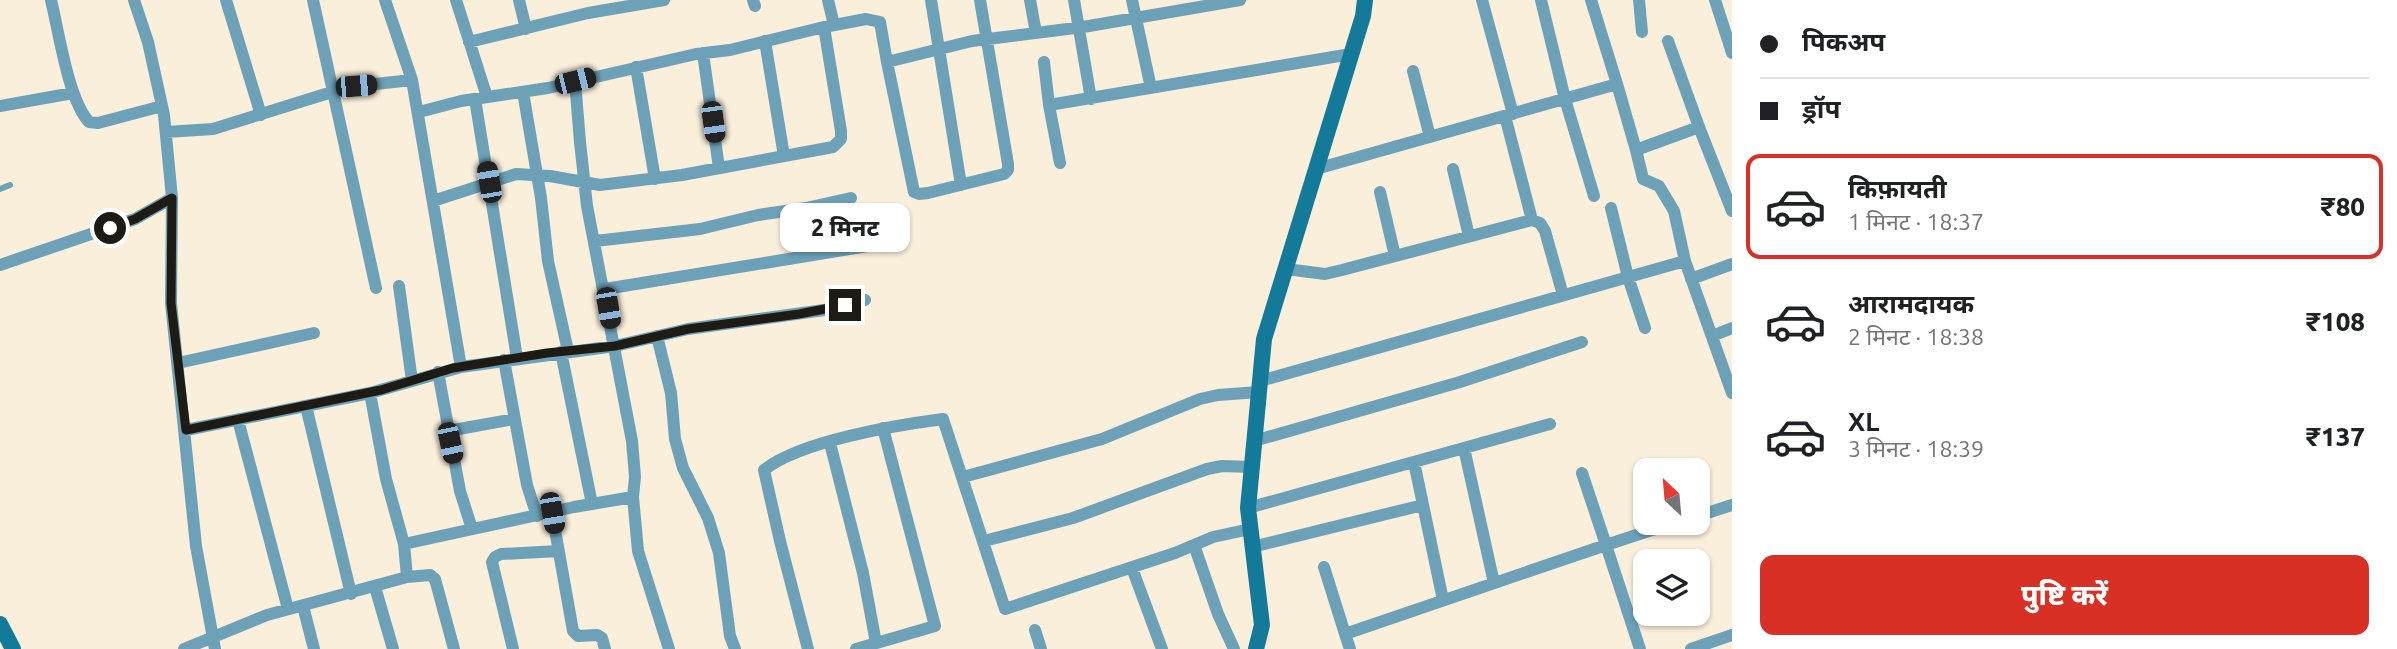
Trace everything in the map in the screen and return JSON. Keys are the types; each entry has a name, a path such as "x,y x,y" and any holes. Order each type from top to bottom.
{"street":[{"path":"51,0 73,93 83,116 89,122 98,123 162,106"},
{"path":"134,0 148,42 166,132 172,198 171,303 196,546 214,642"},
{"path":"226,0 261,115"},
{"path":"313,0 376,288"},
{"path":"385,0 412,80 419,112 461,367"},
{"path":"456,0 469,42 481,98 511,359 514,419 527,485 537,516"},
{"path":"519,0 527,29"},
{"path":"433,201 516,174 600,185 656,179 833,147 841,139 828,0"},
{"path":"931,0 961,185"},
{"path":"419,112 704,53 730,50 866,19 880,22 914,192 919,194 1004,174 1008,170 980,0"},
{"path":"1030,0 1036,33"},
{"path":"1074,0 1091,99"},
{"path":"1132,0 1151,88"},
{"path":"1256,649 1262,625 1248,508 1264,339 1363,16 1365,0"},
{"path":"1482,0 1532,220"},
{"path":"1541,0 1565,99 1594,196"},
{"path":"1591,0 1643,179 1659,186 1674,211 1685,261 1732,393"},
{"path":"1639,0 1642,32"},
{"path":"1715,0 1732,53"},
{"path":"469,42 527,29 587,7 656,1"},
{"path":"887,62 988,39 1136,18 1183,5 1234,1"},
{"path":"765,41 784,156"},
{"path":"1668,41 1732,211"},
{"path":"704,53 719,168"},
{"path":"1049,105 1351,54"},
{"path":"1044,62 1060,163"},
{"path":"636,68 656,179"},
{"path":"1413,71 1430,137"},
{"path":"166,132 213,129 331,92 356,86 412,80"},
{"path":"575,81 584,183 632,441 638,551 668,649"},
{"path":"1316,169 1617,84"},
{"path":"523,92 548,261 592,504"},
{"path":"0,106 73,93"},
{"path":"1636,150 1699,127"},
{"path":"1454,169 1469,236"},
{"path":"1380,192 1395,256"},
{"path":"0,265 135,219 172,198"},
{"path":"595,241 700,229 850,198"},
{"path":"1611,208 1628,277 1645,328"},
{"path":"1286,269 1325,274 1532,220 1540,223 1545,231 1563,296"},
{"path":"605,289 868,246"},
{"path":"962,477 1102,439 1200,399 1259,386 1685,261"},
{"path":"1691,279 1732,264"},
{"path":"399,286 412,380"},
{"path":"186,430 370,393 461,367 615,346 688,329 824,310 865,300"},
{"path":"1712,336 1732,328"},
{"path":"178,363 314,333"},
{"path":"657,336 671,393 676,439 683,468 708,518 719,553 730,636 735,649"},
{"path":"1254,441 1461,382 1582,342"},
{"path":"438,372 460,491 472,529"},
{"path":"370,393 386,479 404,544 407,577"},
{"path":"306,406 351,594"},
{"path":"448,431 514,419"},
{"path":"808,649 764,470 801,452 883,428 943,419 1005,608 1132,568 1213,537 1250,529"},
{"path":"238,420 288,609"},
{"path":"1248,508 1550,424"},
{"path":"856,649 935,626 883,428"},
{"path":"830,443 863,573 876,643"},
{"path":"1464,448 1494,583"},
{"path":"1414,462 1443,600"},
{"path":"984,541 1073,519 1207,469 1222,466 1252,467"},
{"path":"1582,473 1640,649"},
{"path":"404,544 633,497"},
{"path":"1252,547 1423,505"},
{"path":"1710,512 1732,505"},
{"path":"552,513 573,631 578,636 597,635 602,638 605,649"},
{"path":"1345,634 1634,536"},
{"path":"1194,545 1218,614 1234,649"},
{"path":"513,649 492,562 501,554 559,551"},
{"path":"1324,567 1349,649"},
{"path":"1132,568 1162,649"},
{"path":"184,649 214,642 267,615 407,577 430,575 435,579 454,649"},
{"path":"375,587 393,649"},
{"path":"303,606 314,649"},
{"path":"0,624 13,649"},
{"path":"1035,630 1041,649"},
{"path":"1691,649 1732,635"}],"lane":[{"path":"0,189 10,185"}],"route":[{"path":"110,228 135,219 172,198 171,303 186,430 381,390 453,368 547,353 615,346 688,329 845,305"}]}
